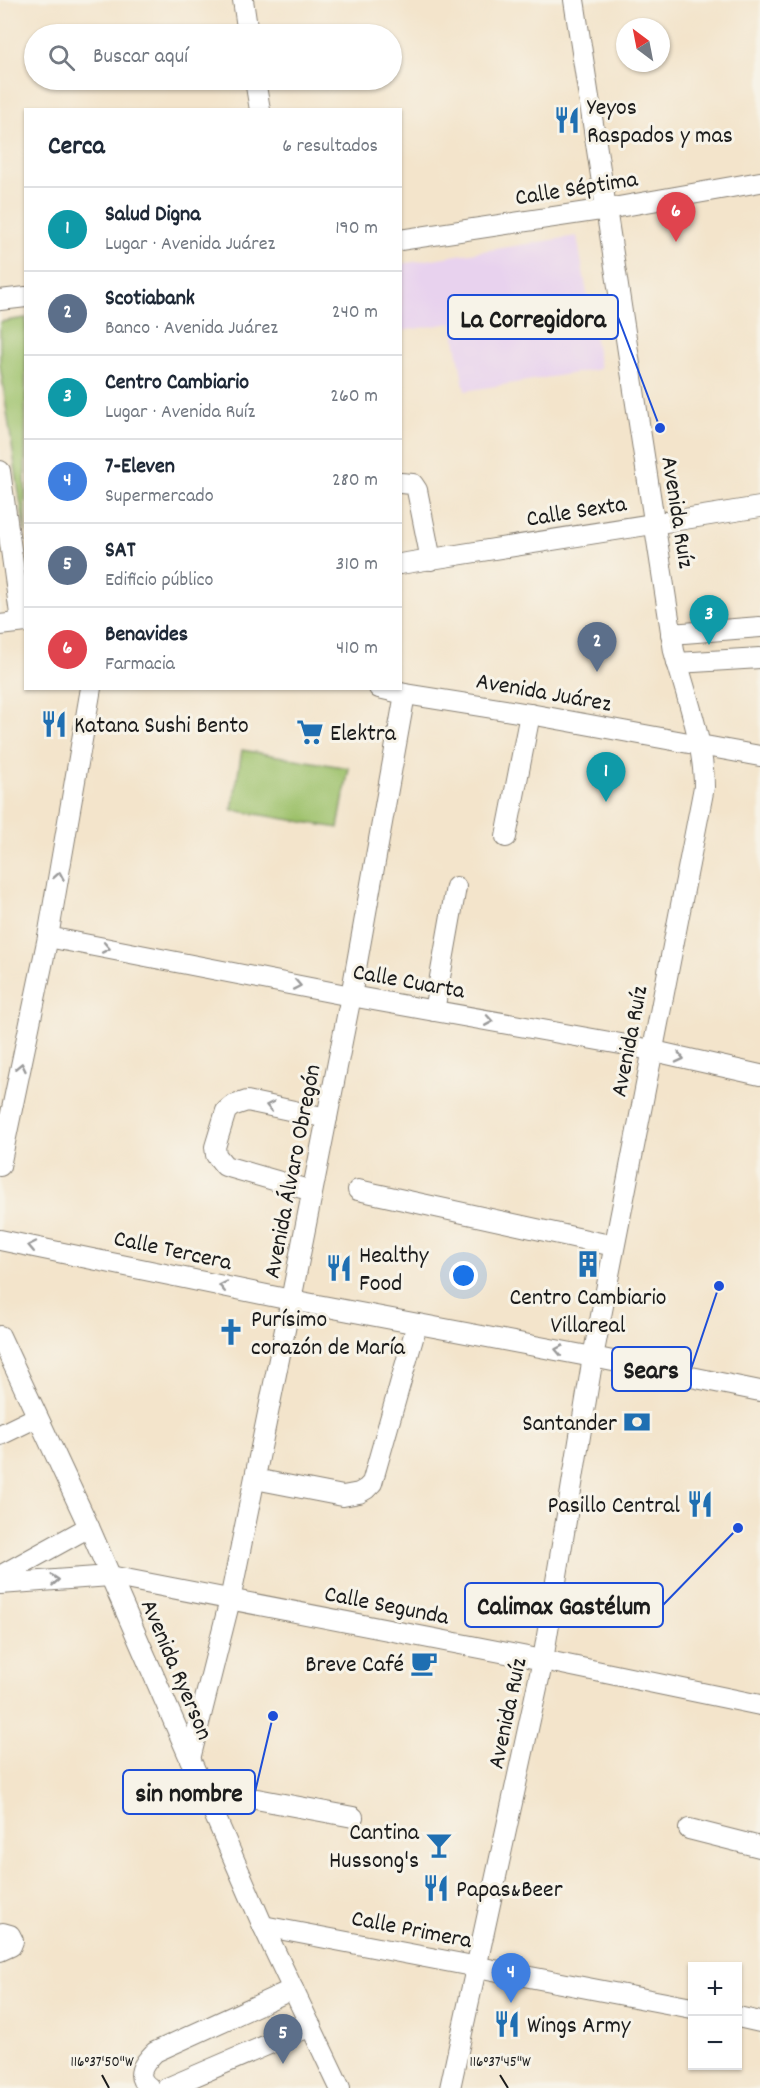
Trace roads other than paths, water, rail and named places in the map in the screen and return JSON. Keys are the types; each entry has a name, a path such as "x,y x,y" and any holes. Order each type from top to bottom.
{"street":[{"path":"243,0 247,24"},
{"name":"Avenida Ruíz","path":"450,2088 543,1660 593,1357 704,787 699,745 671,634 574,0"},
{"path":"257,90 260,108"},
{"name":"Calle Séptima","path":"402,240 607,209 760,182"},
{"path":"0,300 24,297"},
{"path":"0,471 23,622 0,625"},
{"path":"402,483 413,484 417,490 431,560"},
{"name":"Calle Sexta","path":"402,564 760,507"},
{"path":"671,634 760,627"},
{"path":"677,663 760,658"},
{"path":"0,1166 48,937 91,690"},
{"name":"Avenida Juárez","path":"388,690 760,756"},
{"name":"Avenida Álvaro Obregón","path":"190,1759 230,1600 255,1479 351,996 405,694"},
{"path":"506,837 530,714"},
{"path":"434,1011 456,887"},
{"name":"Calle Cuarta","path":"48,937 652,1051 760,1075"},
{"path":"312,1191 225,1166 216,1155 215,1146 226,1111 239,1103 255,1102 327,1118"},
{"path":"358,1190 614,1246"},
{"name":"Calle Tercera","path":"0,1240 291,1300 760,1390"},
{"path":"255,1479 343,1496 366,1489 372,1483 417,1324"},
{"name":"Avenida Ryerson","path":"0,1336 89,1527 263,1926 340,2088"},
{"path":"0,1435 38,1417"},
{"path":"0,1576 89,1527"},
{"name":"Calle Segunda","path":"0,1584 110,1576 543,1660 760,1705"},
{"path":"203,1789 352,1817"},
{"path":"689,1829 760,1847"},
{"name":"Calle Primera","path":"263,1926 688,2007"},
{"path":"0,1934 10,1935 13,1941 11,1946 0,1951"},
{"path":"150,2088 141,2078 140,2070 144,2062 155,2052 293,1989"},
{"path":"742,2018 760,2022"},
{"path":"167,2088 311,2026"}],"place":[{"name":"Yeyos Raspados y mas","path":"567,120"},
{"name":"Benavides","path":"676,242"},
{"name":"La Corregidora","path":"660,428"},
{"name":"Centro Cambiario","path":"709,645"},
{"name":"Scotiabank","path":"597,672"},
{"name":"Katana Sushi Bento","path":"54,724"},
{"name":"Elektra","path":"310,732"},
{"name":"Salud Digna","path":"606,802"},
{"name":"Centro Cambiario Villareal","path":"588,1264"},
{"name":"Healthy Food","path":"339,1268"},
{"name":"Sears","path":"719,1286"},
{"name":"Purísimo corazón de María","path":"231,1332"},
{"name":"Santander","path":"637,1422"},
{"name":"Pasillo Central","path":"700,1504"},
{"name":"Calimax Gastélum","path":"738,1528"},
{"name":"Breve Café","path":"424,1663"},
{"name":"sin nombre","path":"273,1716"},
{"name":"Cantina Hussong's","path":"439,1845"},
{"name":"Papas&Beer","path":"436,1888"},
{"name":"7-Eleven","path":"511,2003"},
{"name":"Wings Army","path":"507,2024"},
{"name":"SAT","path":"283,2064"}]}
